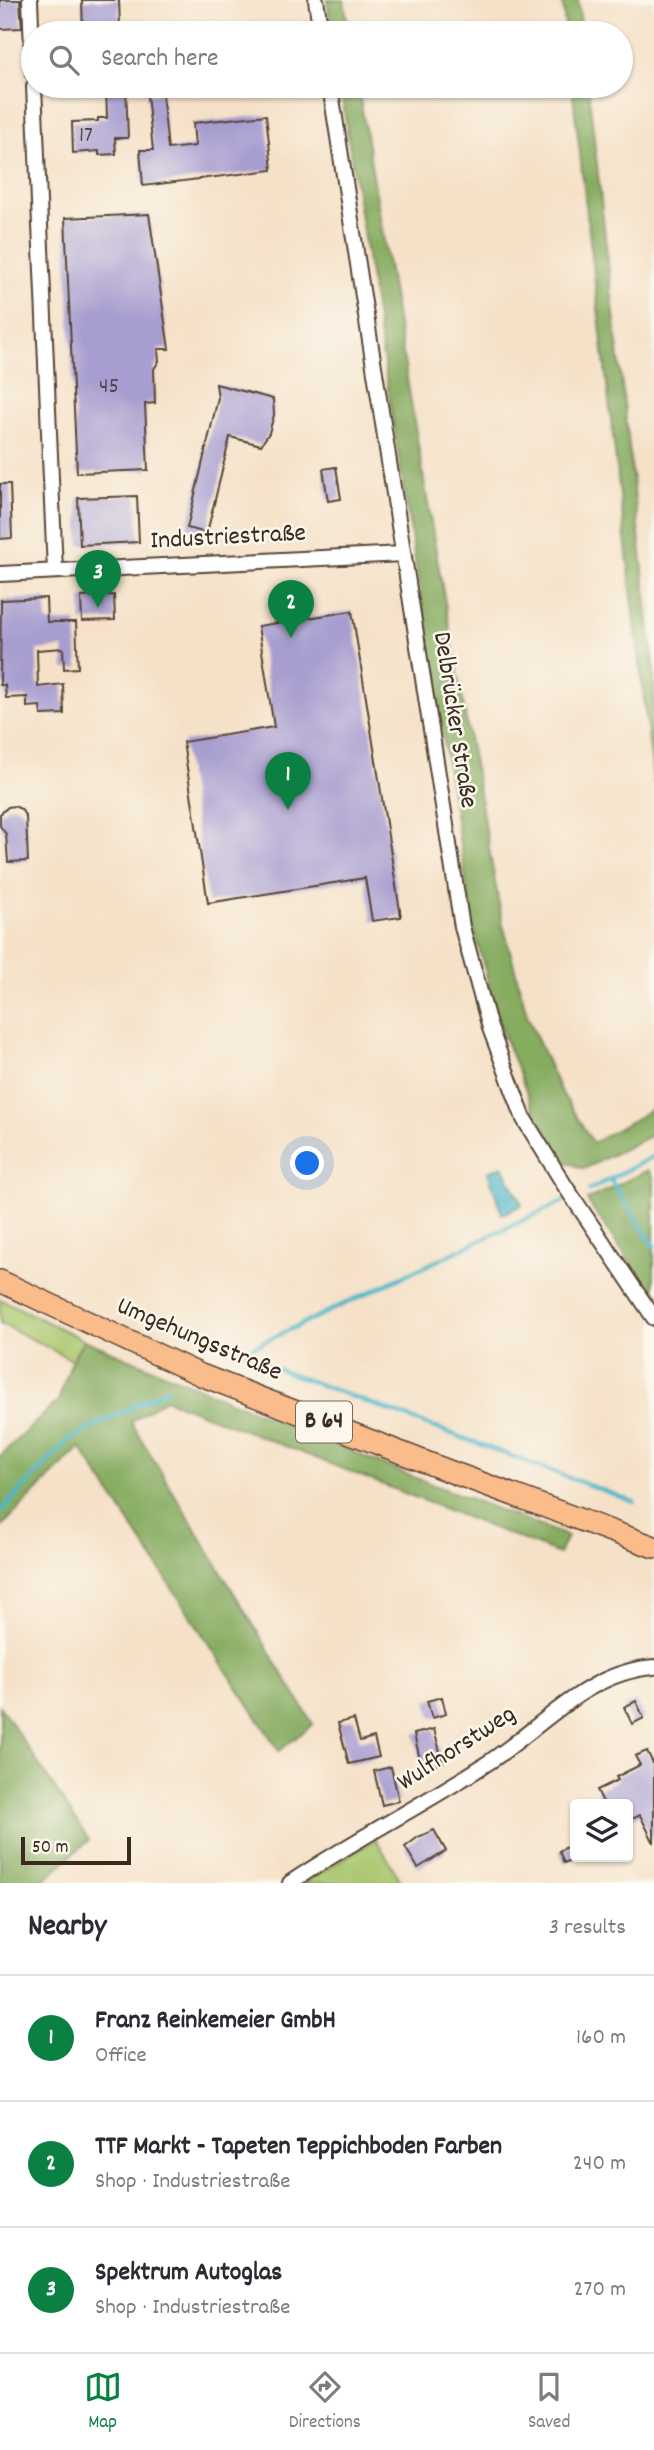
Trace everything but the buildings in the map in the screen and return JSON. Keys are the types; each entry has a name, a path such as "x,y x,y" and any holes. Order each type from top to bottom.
{"main road":[{"name":"Umgehungsstraße","path":"0,1281 201,1375 654,1547"}],"street":[{"path":"30,0 31,21"},
{"path":"316,0 319,21"},
{"path":"35,98 55,571"},
{"name":"Delbrücker Straße","path":"332,98 463,927 490,1028 524,1119 565,1186 654,1318"},
{"name":"Industriestraße","path":"0,574 403,554"},
{"name":"Wulfhorstweg","path":"290,1883 488,1763 573,1698 606,1678 636,1668 654,1667"}],"green space":[{"path":"327,0 344,0 347,21 330,21"},
{"path":"562,0 578,0 581,21 565,21"},
{"path":"342,98 360,98 436,552 502,921 528,1018 559,1088 593,1143 654,1106 654,1134 584,1169 564,1161 535,1113 500,1026 473,926"},
{"path":"573,98 589,98 654,667 654,785"},
{"path":"648,1170 654,1179 654,1298 587,1200"},
{"path":"0,1299 84,1340 72,1360 0,1323"},
{"path":"84,1340 408,1475 567,1536 559,1554 165,1399 131,1422 313,1724 279,1751 80,1447 0,1528 0,1456 58,1401 72,1360"},
{"path":"0,1706 89,1840 40,1883 0,1883"},
{"path":"376,1839 402,1883 304,1883"}],"water":[{"path":"503,1166 522,1205 502,1214 488,1172"}],"waterway":[{"path":"589,1190 654,1156"},
{"path":"610,1179 654,1246"},
{"path":"242,1352 564,1201"},
{"path":"245,1351 270,1366 634,1502"},
{"path":"0,1512 68,1440 167,1389"}],"place":[{"name":"Spektrum Autoglas","path":"98,608"},
{"name":"TTF Markt - Tapeten Teppichboden Farben","path":"291,638"},
{"name":"Franz Reinkemeier GmbH","path":"288,810"}]}
